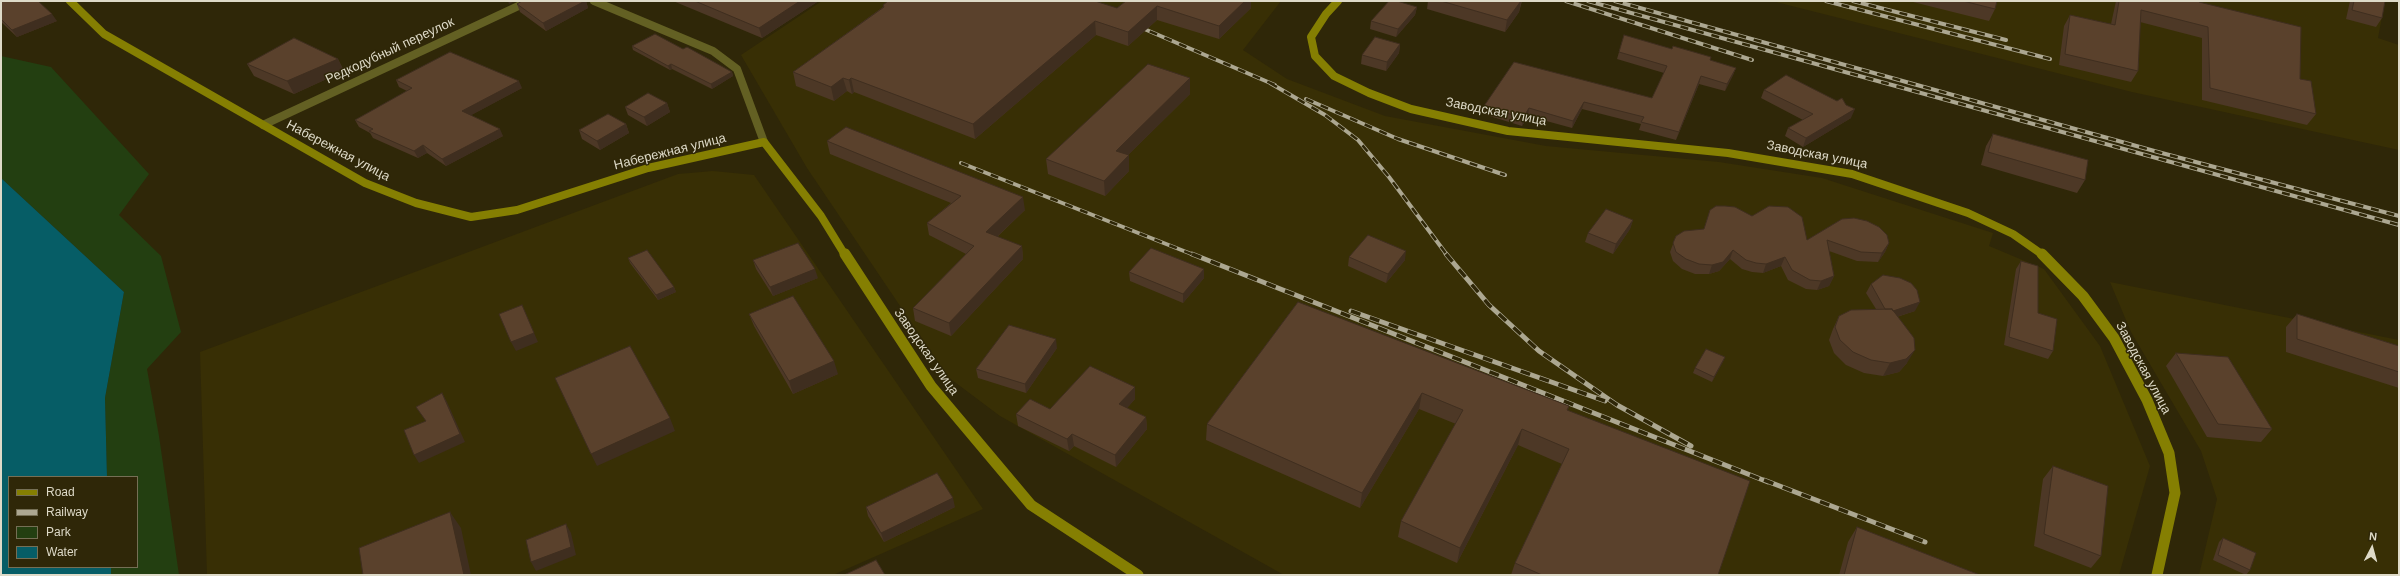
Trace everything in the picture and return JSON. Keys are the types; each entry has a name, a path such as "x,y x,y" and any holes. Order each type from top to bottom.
{"main road":[{"name":"Набережная улица","path":"70,1 104,34 365,183 416,203 471,217 517,210 648,168 764,142"},
{"name":"Заводская улица","path":"1338,1 1326,14 1311,37 1315,56 1334,76 1369,93 1411,109 1508,131 1602,142 1728,153 1852,174 1968,213 2013,234 2047,258 2083,296 2114,338 2147,400 2169,453 2175,493 2157,575"},
{"name":"Заводская улица","path":"764,142 821,216 869,294 931,386 1031,504 1138,575"}],"street":[{"name":"Редкодубный переулок","path":"263,125 529,1"},
{"path":"594,1 714,51 737,69 764,142"}],"shaded area":[{"path":"822,1 1281,1 1243,50 1287,79 1385,116 1546,146 1719,162 1822,178 1993,233 1989,246 2044,269 2100,346 2150,466 2119,575 1284,575 1000,416 948,377 807,168 741,55"},
{"path":"1772,1 2385,1 2378,38 2399,45 2399,150 2132,92"},
{"path":"713,171 754,175 983,509 833,575 207,575 200,352 678,174"},
{"path":"2110,282 2399,340 2399,575 2199,575 2217,499 2201,451 2131,332"}],"green space":[{"path":"1,56 51,67 149,174 119,215 161,256 181,332 147,369 159,436 179,575 111,575 111,568 138,568 138,476 107,476 105,398 124,292 1,178"}],"water":[{"path":"1,178 124,292 105,398 107,476 8,476 8,568 111,568 111,575 1,575"}],"building":[{"path":"1,1 38,1 52,14 12,30 1,19"},
{"path":"522,1 585,1 543,23 517,4"},
{"path":"695,1 800,1 759,28"},
{"path":"888,1 1095,1 1117,8 1126,1 1245,1 1219,26 1157,6 1128,32 1095,21 973,124 851,78 849,80 843,78 831,87 793,72 884,7 883,5"},
{"path":"1389,1 1397,1 1417,7 1398,29 1371,21"},
{"path":"1441,1 1521,1 1507,20"},
{"path":"1963,1 1997,1 1995,9"},
{"path":"2119,1 2199,1 2301,27 2300,79 2311,81 2316,114 2210,88 2208,27 2141,10 2138,71 2065,54 2070,15 2115,25"},
{"path":"2354,1 2385,1 2382,18 2352,10"},
{"path":"655,34 683,49 687,47 732,72 711,84 671,64 668,66 632,46"},
{"path":"1624,35 1672,49 1673,46 1711,57 1710,60 1736,68 1727,84 1701,76 1679,132 1641,122 1644,117 1584,102 1573,121 1529,108 1523,118 1484,106 1514,62 1652,98 1667,66 1619,52"},
{"path":"1375,37 1400,44 1387,62 1362,55"},
{"path":"294,38 338,59 287,81 247,64"},
{"path":"450,52 519,81 462,111 500,129 442,159 423,145 414,151 369,131 373,129 355,120 412,88 396,80"},
{"path":"1148,64 1190,78 1116,151 1129,155 1104,181 1046,159"},
{"path":"1786,75 1837,101 1842,98 1846,105 1855,109 1806,138 1788,128 1813,114 1764,90"},
{"path":"648,93 667,103 644,117 625,107"},
{"path":"608,114 626,124 597,141 579,130"},
{"path":"846,127 1023,197 986,232 1022,246 949,323 913,308 974,246 927,223 961,196 827,141"},
{"path":"1993,134 2088,160 2085,180 1988,152"},
{"path":"1716,206 1735,207 1752,216 1769,206 1788,207 1802,217 1807,240 1842,219 1854,218 1867,221 1879,227 1887,235 1889,243 1882,253 1861,252 1827,240 1834,276 1821,281 1810,280 1792,270 1785,257 1766,264 1756,263 1746,260 1733,250 1723,262 1712,265 1699,264 1686,259 1676,252 1673,243 1676,236 1684,231 1704,229 1710,210"},
{"path":"1606,209 1633,220 1616,244 1588,233"},
{"path":"1368,235 1406,251 1388,274 1349,257"},
{"path":"798,243 815,269 770,287 753,260"},
{"path":"1151,248 1204,269 1183,294 1129,272"},
{"path":"647,250 674,287 656,295 628,258"},
{"path":"2021,261 2038,266 2038,313 2057,319 2053,351 2009,337"},
{"path":"1883,275 1900,278 1911,283 1917,290 1920,302 1893,311 1892,309 1885,309 1871,284"},
{"path":"793,296 834,361 789,381 749,314"},
{"path":"1298,302 1569,406 1567,410 1750,481 1718,575 1542,575 1515,563 1569,449 1522,429 1460,548 1401,521 1463,410 1422,393 1362,493 1207,424"},
{"path":"522,305 534,333 511,342 499,314"},
{"path":"1892,309 1914,338 1915,350 1906,359 1890,363 1871,360 1853,352 1840,340 1835,327 1839,316 1851,310"},
{"path":"2297,314 2399,346 2399,372 2297,339"},
{"path":"1009,325 1056,339 1025,384 976,369"},
{"path":"630,346 670,418 591,454 555,378"},
{"path":"1706,349 1725,357 1714,377 1695,368"},
{"path":"2176,353 2228,357 2272,429 2218,424"},
{"path":"1090,366 1135,387 1119,404 1146,417 1115,455 1072,434 1067,439 1016,414 1030,399 1050,409"},
{"path":"442,393 460,434 414,455 404,430 426,421 416,407"},
{"path":"2053,466 2108,486 2101,556 2044,534"},
{"path":"937,473 953,498 881,533 866,507"},
{"path":"450,512 464,575 363,575 359,548"},
{"path":"566,524 571,547 531,562 526,540"},
{"path":"1857,527 1980,575 1844,575"},
{"path":"2223,538 2256,553 2250,570 2218,555"},
{"path":"876,560 885,575 844,575"}],"railway":[{"path":"1566,1 1752,60"},
{"path":"1588,1 2399,225"},
{"path":"1615,1 2158,152 2399,216"},
{"path":"1826,1 2050,59"},
{"path":"1853,1 2006,40"},
{"path":"1135,25 1275,85"},
{"path":"1270,83 1325,115 1358,140 1389,177 1447,255"},
{"path":"1306,99 1398,139 1505,175"},
{"path":"961,163 1194,255"},
{"path":"1192,254 1768,482"},
{"path":"1446,254 1489,305 1539,351 1617,405 1691,446"},
{"path":"1351,311 1605,401"},
{"path":"1764,480 1925,542"}]}
